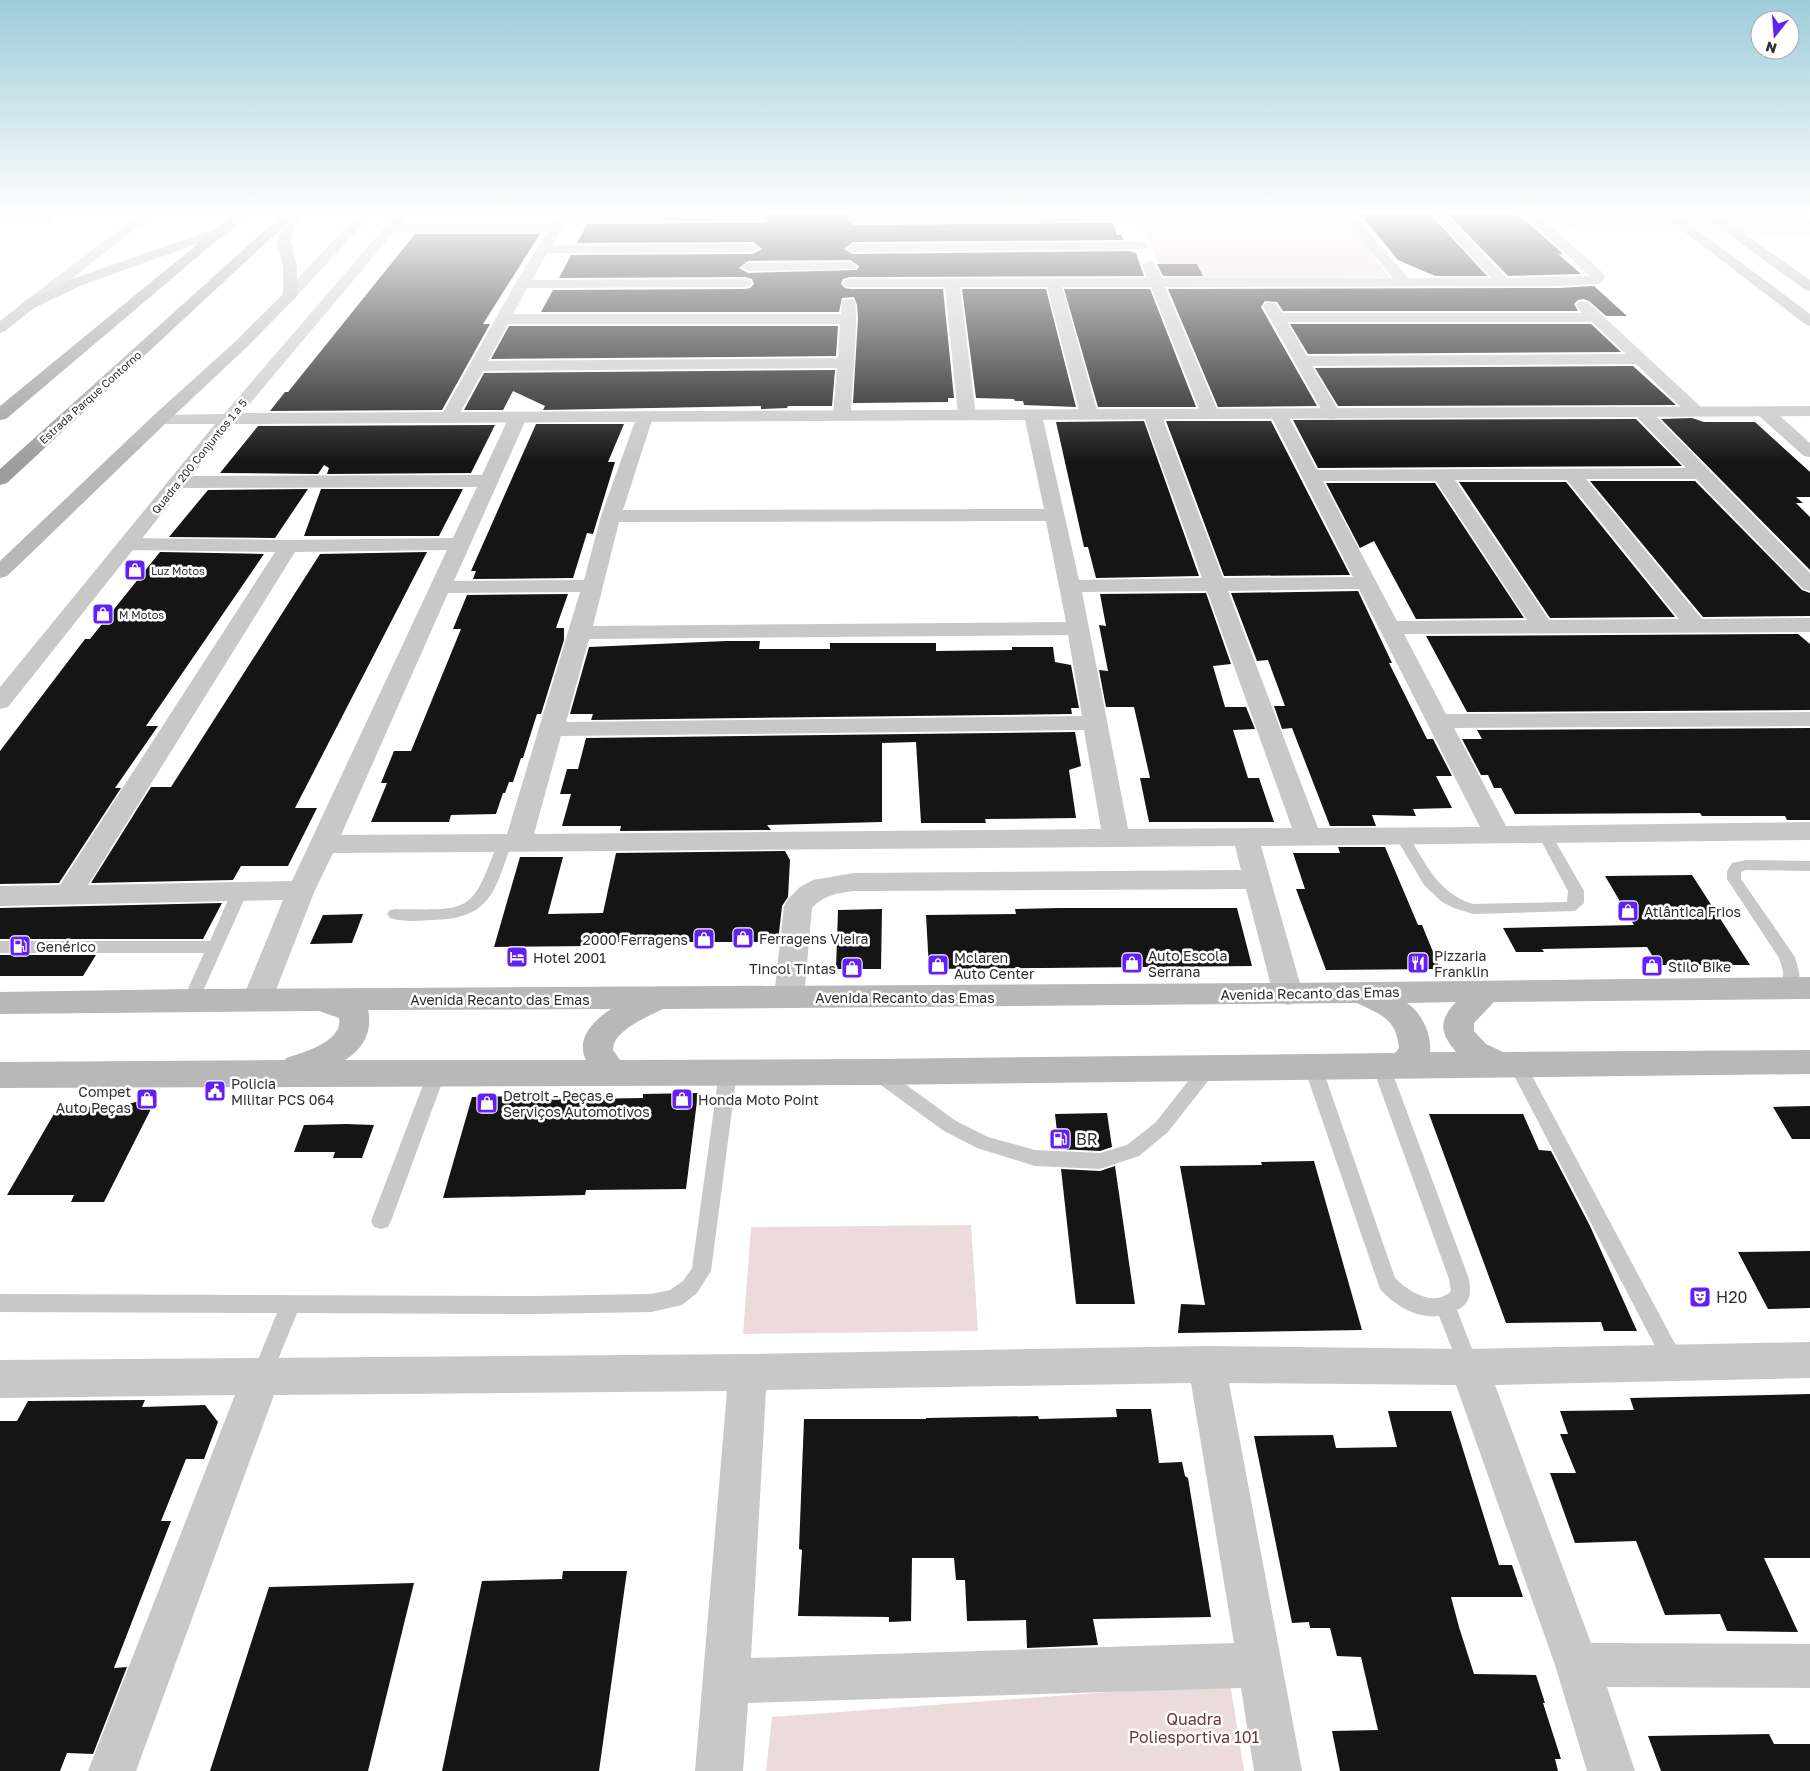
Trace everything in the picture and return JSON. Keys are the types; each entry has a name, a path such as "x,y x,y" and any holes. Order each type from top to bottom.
{"highway":[{"path":"0,415 144,297"},
{"name":"Estrada Parque Contorno","path":"0,479 202,297"}],"main road":[{"path":"0,328 30,305 47,297"},
{"path":"0,572 87,492 160,419 267,320 288,297"},
{"path":"1778,297 1808,319"},
{"name":"Avenida Recanto das Emas","path":"0,1003 192,1000 1288,994 1801,988"},
{"path":"1486,991 1459,1019 1459,1034 1476,1053 1510,1064"},
{"path":"1360,992 1400,1012 1414,1035 1415,1052 1392,1066"},
{"path":"612,1073 599,1056 597,1047 600,1038 614,1022 657,998"},
{"path":"276,1073 318,1061 333,1052 347,1040 354,1030 356,1019 352,1011 343,1006 321,1000"},
{"path":"0,1075 437,1072 875,1072 1810,1062"}],"street":[{"path":"30,305 41,297"},
{"name":"Quadra 200 Conjuntos 1 a 5","path":"0,702 229,418 332,297"},
{"path":"449,418 515,297"},
{"path":"738,320 742,297"},
{"path":"842,415 850,297"},
{"path":"954,297 968,415"},
{"path":"1057,297 1089,414"},
{"path":"1162,297 1210,414"},
{"path":"1265,297 1332,414"},
{"path":"1574,297 1696,412"},
{"path":"1278,318 1596,317"},
{"path":"503,319 849,320"},
{"path":"1303,362 1640,359"},
{"path":"477,366 846,364"},
{"path":"1765,412 1810,452"},
{"path":"160,419 1810,412"},
{"path":"1643,413 1808,581"},
{"path":"1152,414 1308,836"},
{"path":"1278,414 1498,835"},
{"path":"1033,415 1070,586 1116,838"},
{"path":"258,1000 301,890 324,844 518,417"},
{"path":"511,842 552,729 611,516 644,417"},
{"path":"1311,476 1701,473"},
{"path":"1441,474 1542,626"},
{"path":"1572,474 1697,627"},
{"path":"178,482 490,481"},
{"path":"611,516 1055,515"},
{"path":"127,544 289,546 460,544"},
{"path":"68,894 289,546"},
{"path":"1070,586 1366,583"},
{"path":"441,587 592,586"},
{"path":"1389,628 1810,626"},
{"path":"580,633 1078,628"},
{"path":"1437,721 1810,718"},
{"path":"552,729 1095,723"},
{"path":"324,844 1246,838 1810,831"},
{"path":"1246,838 1288,994"},
{"path":"789,997 798,906 805,897 816,889 829,884 864,881 1256,879"},
{"path":"0,896 301,890"},
{"path":"0,1379 748,1372 1207,1364 1469,1367 1810,1360"},
{"path":"1207,1364 1278,1771"},
{"path":"1469,1367 1577,1665 1611,1771"},
{"path":"719,1771 748,1372"},
{"path":"112,1771 261,1376"},
{"path":"727,1681 1259,1665"},
{"path":"1577,1665 1810,1666"}],"lane":[{"path":"1402,836 1436,891 1448,901 1460,906 1473,908 1570,907 1576,903 1576,891 1545,835"},
{"path":"395,914 464,912 472,907 484,892 511,842"},
{"path":"1801,988 1791,970 1787,957 1734,879 1734,871 1737,867 1746,865 1810,866"},
{"path":"192,1000 240,891"},
{"path":"0,947 214,947"},
{"path":"1510,1064 1674,1363"},
{"path":"1313,1067 1387,1283 1396,1294 1410,1303 1424,1307 1445,1306 1456,1301 1461,1294 1459,1279 1392,1066"},
{"path":"875,1072 950,1126 983,1144 1035,1158 1100,1161 1133,1151 1162,1127 1209,1067"},
{"path":"381,1221 437,1072"},
{"path":"0,1303 535,1305 651,1303 675,1298 690,1287 701,1272 728,1072"},
{"path":"261,1376 291,1304"},
{"path":"1445,1306 1469,1367"}],"green space":[{"path":"971,1225 978,1331 743,1334 751,1227"},
{"name":"Quadra Poliesportiva 101","path":"1230,1683 1244,1771 766,1771 772,1717"}],"building":[{"path":"365,297 500,297 483,324 490,324 442,410 270,411 285,392 288,392"},
{"path":"549,297 944,297 954,398 948,398 948,402 853,403 858,318 854,297 842,298 839,312 541,312"},
{"path":"963,297 1048,297 1076,407 1024,405 1023,401 1015,401 1014,399 976,398"},
{"path":"1066,297 1153,297 1196,407 1098,407"},
{"path":"1171,297 1606,297 1627,316 1606,316 1589,301 1583,299 1578,300 1574,304 1578,311 1283,311 1277,302 1265,301 1261,307 1317,406 1218,407"},
{"path":"1290,324 1591,324 1621,352 1308,354"},
{"path":"509,326 838,326 836,356 491,359"},
{"path":"1633,366 1676,405 1338,406 1315,368"},
{"path":"835,370 832,406 788,406 787,408 761,409 761,406 543,410 545,406 513,391 503,410 464,410 484,373"},
{"path":"1692,418 1704,422 1755,422 1810,472 1810,497 1796,497 1803,503 1796,503 1810,517 1810,570 1661,419"},
{"path":"1636,419 1682,466 1318,468 1293,420"},
{"path":"1144,421 1199,576 1096,578 1088,547 1084,547 1056,422"},
{"path":"1166,421 1271,421 1350,575 1224,576"},
{"path":"536,424 624,424 608,462 615,462 593,534 587,533 573,578 473,579 476,571 471,571"},
{"path":"495,425 471,473 327,474 329,468 324,465 318,474 220,473 258,426"},
{"path":"1590,481 1695,481 1802,590 1810,593 1810,616 1703,617"},
{"path":"1459,482 1566,482 1675,617 1550,618"},
{"path":"1326,483 1435,483 1524,618 1416,619 1374,541 1360,548"},
{"path":"308,489 275,538 169,537 208,490"},
{"path":"321,489 463,489 439,536 304,536"},
{"path":"160,552 264,554 146,726 158,726 115,788 121,788 59,883 0,884 0,751 85,639 90,639"},
{"path":"427,552 295,808 317,808 288,866 241,866 233,880 91,883 151,787 171,787 320,554"},
{"path":"1358,591 1392,663 1389,663 1427,739 1433,739 1452,776 1436,776 1452,808 1413,809 1416,816 1372,815 1376,826 1330,826 1292,728 1282,729 1274,706 1285,706 1268,660 1257,661 1231,593"},
{"path":"1206,593 1231,664 1213,666 1225,707 1246,707 1255,729 1233,730 1248,778 1259,778 1274,822 1149,822 1140,778 1150,778 1134,707 1106,707 1099,670 1108,671 1099,625 1106,626 1100,594"},
{"path":"568,594 556,628 564,628 564,640 541,714 537,714 523,758 521,758 513,782 509,782 505,793 503,793 496,814 451,815 449,822 371,822 387,783 381,783 394,751 411,751 461,629 453,629 467,595"},
{"path":"1798,634 1810,644 1810,710 1467,712 1426,636"},
{"path":"760,641 759,649 830,649 830,643 936,643 936,651 1012,650 1012,647 1053,647 1055,662 1071,665 1079,708 1071,708 1072,714 591,720 593,714 570,714 589,647"},
{"path":"1810,728 1810,820 1787,820 1785,816 1702,816 1700,813 1515,814 1501,788 1494,788 1488,775 1481,775 1462,739 1482,739 1477,730"},
{"path":"1075,732 1081,766 1069,770 1076,818 985,819 986,823 921,823 916,742 882,743 882,822 767,825 771,830 620,831 621,826 562,826 571,794 560,794 567,769 578,769 586,738"},
{"path":"1338,847 1385,847 1418,925 1422,925 1440,969 1326,970 1296,889 1305,889 1293,853 1340,853"},
{"path":"785,851 790,860 788,897 782,906 778,942 596,942 595,946 494,947 520,857 563,857 548,914 603,913 616,853"},
{"path":"1692,875 1750,965 1658,965 1647,947 1542,949 1544,952 1516,952 1503,928 1634,925 1605,876"},
{"path":"222,903 203,939 0,939 0,908"},
{"path":"1237,908 1252,966 929,969 926,915 1016,914 1015,909"},
{"path":"882,909 881,969 836,969 838,910"},
{"path":"363,914 352,943 310,944 323,915"},
{"path":"0,955 96,955 83,976 0,976"},
{"path":"698,1093 686,1189 586,1190 585,1195 443,1198 472,1097 522,1096 521,1100 643,1098 643,1094"},
{"path":"157,1097 104,1202 71,1202 74,1195 7,1195 58,1107 115,1107"},
{"path":"1810,1106 1810,1139 1792,1139 1773,1107"},
{"path":"1107,1113 1112,1147 1100,1151 1059,1149 1055,1114"},
{"path":"1429,1114 1523,1114 1539,1150 1551,1151 1590,1226 1637,1331 1604,1331 1601,1322 1506,1323"},
{"path":"304,1125 374,1125 362,1158 333,1158 335,1152 294,1152"},
{"path":"1314,1161 1362,1330 1178,1333 1181,1304 1205,1305 1180,1166 1262,1165 1261,1162"},
{"path":"1115,1166 1135,1304 1076,1304 1061,1169 1100,1171"},
{"path":"1810,1251 1810,1308 1768,1309 1738,1252"},
{"path":"1810,1394 1810,1558 1764,1558 1798,1632 1727,1631 1720,1614 1665,1615 1636,1541 1575,1543 1550,1473 1576,1473 1560,1434 1568,1434 1560,1411 1634,1410 1630,1398"},
{"path":"145,1400 142,1407 205,1405 218,1422 204,1459 186,1459 161,1521 171,1521 114,1668 127,1667 93,1754 67,1753 60,1771 0,1771 0,1421 17,1421 28,1401"},
{"path":"1116,1409 1151,1409 1159,1463 1182,1462 1185,1476 1188,1478 1211,1617 1093,1619 1098,1645 1027,1648 1026,1620 967,1621 965,1580 956,1580 954,1558 912,1558 911,1621 889,1622 889,1617 798,1616 802,1550 799,1549 804,1419 926,1419 1038,1416 1039,1419 1117,1417"},
{"path":"1388,1411 1451,1411 1499,1565 1512,1565 1523,1597 1451,1597 1459,1627 1474,1674 1536,1675 1561,1759 1555,1759 1558,1771 1340,1771 1332,1731 1378,1730 1361,1657 1337,1656 1330,1628 1310,1628 1309,1622 1292,1623 1254,1436 1333,1435 1336,1448 1397,1447"},
{"path":"563,1571 627,1571 599,1771 442,1771 482,1581 562,1579"},
{"path":"414,1583 368,1771 210,1771 269,1587"},
{"path":"1769,1734 1774,1744 1810,1744 1810,1771 1661,1771 1648,1736"}],"place":[{"name":"Luz Motos","path":"135,570"},
{"name":"M Motos","path":"103,614"},
{"name":"Atlântica Frios","path":"1628,911"},
{"name":"Ferragens Vieira","path":"743,938"},
{"name":"2000 Ferragens","path":"704,939"},
{"name":"Genérico","path":"20,946"},
{"name":"Hotel 2001","path":"517,957"},
{"name":"Auto Escola Serrana","path":"1132,963"},
{"name":"Pizzaria Franklin","path":"1418,963"},
{"name":"Mclaren Auto Center","path":"938,965"},
{"name":"Stilo Bike","path":"1652,966"},
{"name":"Tincol Tintas","path":"852,968"},
{"name":"Policia Militar PCS 064","path":"215,1091"},
{"name":"Compet Auto Peças","path":"147,1099"},
{"name":"Honda Moto Point","path":"682,1099"},
{"name":"Detroit - Peças e Serviços Automotivos","path":"487,1103"},
{"name":"BR","path":"1060,1139"},
{"name":"H20","path":"1700,1297"}]}
